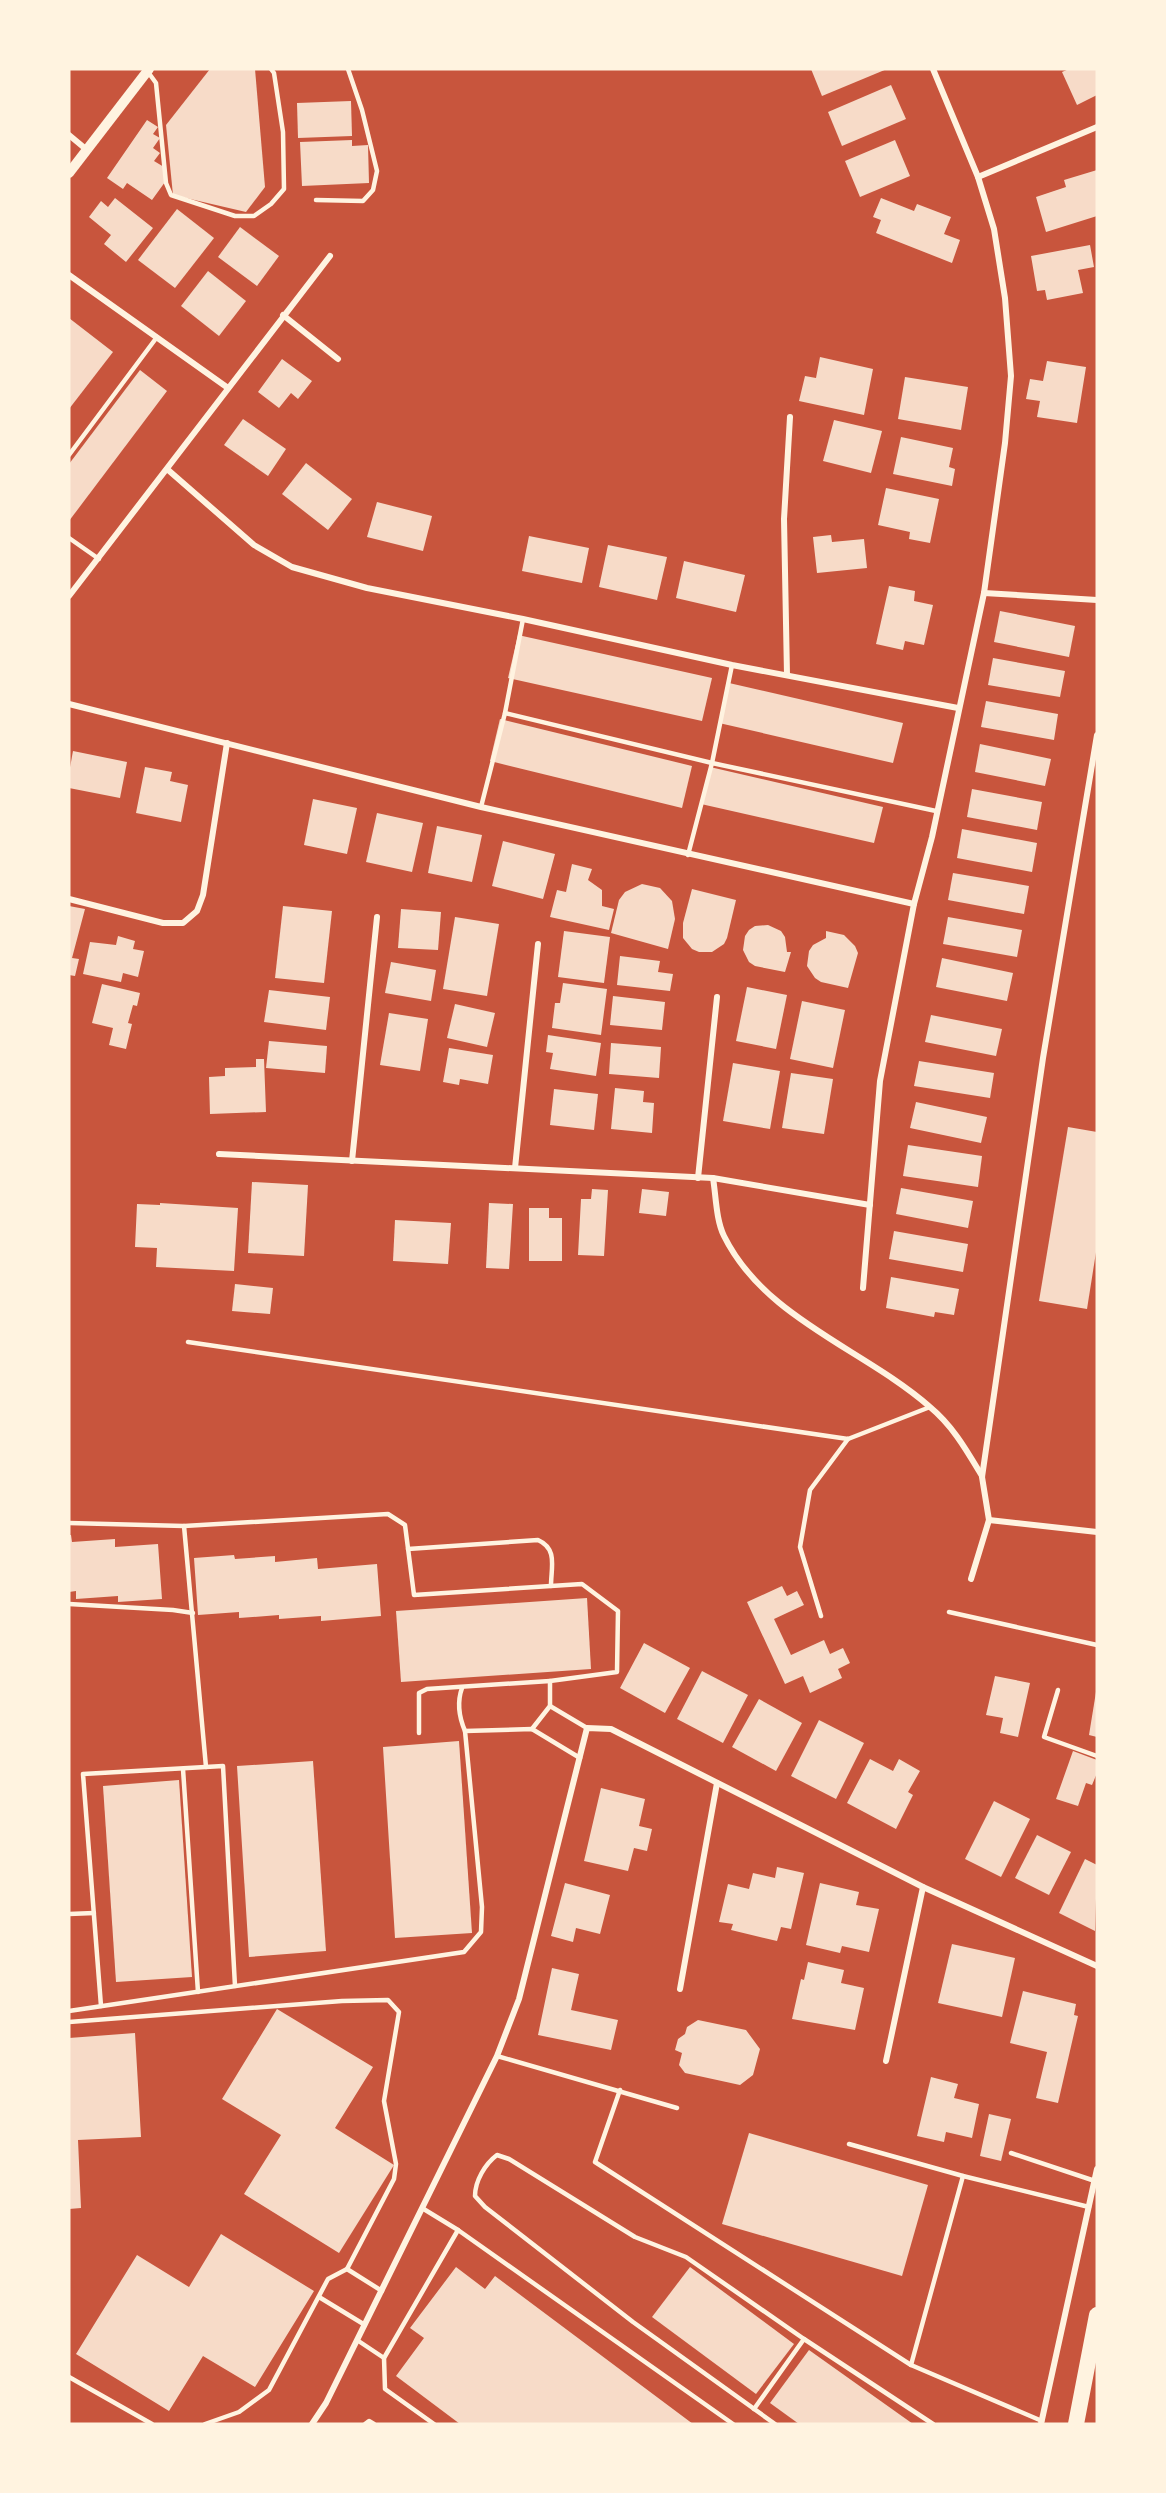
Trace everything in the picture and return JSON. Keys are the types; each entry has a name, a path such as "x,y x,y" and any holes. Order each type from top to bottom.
{"highway":[{"path":"1076,2424 1097,2315"}],"street":[{"path":"863,1288 880,1081 914,904 932,837 984,593 1005,443 1011,376 1005,298 994,229 978,177 933,69"},
{"path":"69,173 148,70"},
{"path":"978,177 1097,127"},
{"path":"69,135 87,150"},
{"path":"69,596 330,256"},
{"path":"70,279 228,388"},
{"path":"283,315 338,359"},
{"path":"787,675 784,519 790,417"},
{"path":"167,469 254,545 292,567 367,588 523,619 732,665 958,708"},
{"path":"984,593 1097,600"},
{"path":"69,704 481,807 914,904"},
{"path":"972,1579 989,1520 982,1477 1043,1058 1097,735"},
{"path":"69,899 163,923 183,923 197,911 204,894 227,743"},
{"path":"352,1161 377,917"},
{"path":"515,1168 538,944"},
{"path":"698,1178 717,997"},
{"path":"219,1154 713,1178 870,1205"},
{"path":"713,1178 722,1234 736,1257 763,1289 802,1320 930,1407 960,1439 982,1477"},
{"path":"989,1520 1097,1532"},
{"path":"312,2424 326,2403 497,2056 519,1999 587,1728 611,1729 923,1887 1097,1966"},
{"path":"680,1989 717,1783"},
{"path":"886,2061 923,1887"},
{"path":"1041,2423 1097,2169"}],"lane":[{"path":"148,70 156,83 166,183 171,195 235,216 254,216 271,204 284,189 283,132 274,73 271,69"},
{"path":"316,200 363,201 373,190 377,171 362,110 348,69"},
{"path":"69,455 157,337"},
{"path":"69,538 99,559"},
{"path":"481,807 505,713 523,619"},
{"path":"688,855 711,764 732,665"},
{"path":"505,713 711,764 936,811"},
{"path":"188,1342 848,1439 930,1407"},
{"path":"821,1616 800,1546 810,1490 848,1439"},
{"path":"69,1523 184,1526 388,1515 405,1525 414,1595 582,1584 618,1611 617,1672 550,1681 427,1689 419,1693 419,1733"},
{"path":"184,1526 206,1767"},
{"path":"408,1549 538,1540 547,1544 551,1551 551,1586"},
{"path":"69,1604 193,1613"},
{"path":"949,1612 1097,1645"},
{"path":"532,1729 550,1706 550,1681"},
{"path":"69,2011 464,1952 481,1932 482,1907 465,1731 460,1720 459,1696 462,1688"},
{"path":"1058,1690 1044,1737 1097,1756"},
{"path":"550,1706 587,1728"},
{"path":"465,1731 532,1729 580,1758"},
{"path":"101,2006 83,1774 223,1766 235,1986"},
{"path":"183,1768 198,1992"},
{"path":"69,1914 94,1913"},
{"path":"69,2022 342,2001 388,2000 399,2012 384,2101 396,2164 394,2179 347,2269 328,2280 269,2390 238,2412 205,2424"},
{"path":"497,2056 677,2108"},
{"path":"620,2090 595,2162 911,2365 1041,2423"},
{"path":"849,2144 963,2176 1089,2207"},
{"path":"1011,2152 1095,2181"},
{"path":"775,2424 633,2322 485,2207 475,2196 475,2187 489,2161 497,2155 509,2158 635,2237 686,2257 931,2423"},
{"path":"911,2365 963,2176"},
{"path":"422,2208 458,2230 733,2424"},
{"path":"434,2424 385,2389 384,2358 458,2230"},
{"path":"347,2269 382,2291"},
{"path":"319,2297 365,2325"},
{"path":"754,2409 804,2339"},
{"path":"357,2340 384,2358"},
{"path":"69,2377 152,2424"},
{"path":"365,2424 369,2421 374,2424"}],"building":[{"path":"210,69 255,69 265,187 246,212 173,195 166,125"},
{"path":"811,69 887,69 822,96"},
{"path":"1069,69 1097,69 1097,95 1077,105 1062,72"},
{"path":"891,85 906,119 842,146 828,112"},
{"path":"351,101 352,136 298,138 297,103"},
{"path":"147,120 158,127 153,134 160,138 153,148 160,153 154,161 164,167 165,182 152,200 127,183 123,189 107,178"},
{"path":"352,140 352,146 368,145 369,183 302,186 300,142"},
{"path":"895,140 910,176 860,197 845,161"},
{"path":"1097,170 1097,216 1046,232 1036,197 1066,187 1064,180"},
{"path":"115,198 153,228 126,262 104,244 111,235 89,217 101,201 108,207"},
{"path":"881,198 914,211 917,204 951,217 944,234 960,240 952,263 876,233 881,220 873,217"},
{"path":"177,209 214,238 175,288 138,260"},
{"path":"240,227 279,256 257,286 218,257"},
{"path":"1090,245 1094,267 1078,270 1083,293 1047,300 1045,290 1037,291 1031,256"},
{"path":"208,271 246,301 219,336 181,306"},
{"path":"69,318 113,352 69,409"},
{"path":"820,357 873,369 864,415 799,401 805,376 816,378"},
{"path":"282,359 312,381 298,399 291,393 279,408 258,392"},
{"path":"1047,361 1086,367 1077,423 1037,417 1040,401 1026,399 1030,379 1043,381"},
{"path":"140,370 167,391 69,521 69,464"},
{"path":"905,377 968,387 961,430 898,419"},
{"path":"243,419 286,449 268,476 224,445"},
{"path":"834,420 882,431 871,473 823,461"},
{"path":"901,437 953,448 949,467 955,469 952,486 893,474"},
{"path":"306,463 352,499 328,530 282,494"},
{"path":"886,488 939,499 930,543 909,539 910,532 878,525"},
{"path":"377,502 432,516 423,551 367,537"},
{"path":"831,535 832,542 864,539 867,568 817,573 813,537"},
{"path":"529,536 589,548 582,583 522,571"},
{"path":"608,545 667,557 657,600 599,587"},
{"path":"684,561 745,575 736,612 676,598"},
{"path":"889,586 915,591 914,601 933,605 924,645 905,641 903,650 876,644"},
{"path":"1000,611 1075,626 1069,657 994,642"},
{"path":"518,635 712,678 702,721 508,678"},
{"path":"993,658 1065,671 1060,697 988,685"},
{"path":"729,683 903,723 893,763 719,723"},
{"path":"986,701 1058,714 1054,740 981,727"},
{"path":"500,719 692,766 682,808 490,761"},
{"path":"980,744 1051,759 1045,786 975,772"},
{"path":"73,751 127,762 120,798 69,788"},
{"path":"145,767 172,772 170,781 188,785 181,822 136,813"},
{"path":"710,767 883,807 874,843 701,804"},
{"path":"972,789 1042,802 1037,830 967,817"},
{"path":"313,799 357,808 347,854 304,845"},
{"path":"377,813 423,823 412,872 366,862"},
{"path":"437,826 482,835 472,882 428,873"},
{"path":"962,829 1037,843 1032,872 957,858"},
{"path":"503,841 555,854 543,899 492,886"},
{"path":"572,864 592,869 588,880 602,890 602,906 614,909 609,930 550,917 557,890 566,892"},
{"path":"953,873 1029,886 1024,914 948,900"},
{"path":"642,884 660,888 672,901 675,919 668,949 611,933 619,900 625,892"},
{"path":"692,889 736,900 727,938 724,944 712,952 699,952 692,949 683,938 683,923"},
{"path":"69,906 85,909 72,958 79,959 75,976 69,975"},
{"path":"283,906 332,911 324,983 275,978"},
{"path":"401,909 441,912 438,950 398,948"},
{"path":"455,917 499,924 487,996 443,989"},
{"path":"948,917 1022,930 1017,957 943,944"},
{"path":"768,925 781,931 785,937 787,952 791,952 785,972 755,966 749,962 743,950 745,936 749,930 755,926"},
{"path":"564,931 610,937 604,983 558,977"},
{"path":"826,931 844,935 855,946 858,953 848,988 821,982 815,978 807,966 809,951 813,945 826,938"},
{"path":"118,936 135,941 133,949 144,951 138,977 123,973 121,982 83,974 90,942 116,945"},
{"path":"620,956 660,961 658,972 673,974 670,991 617,985"},
{"path":"942,958 1013,973 1007,1001 936,987"},
{"path":"391,962 436,970 431,1001 385,993"},
{"path":"563,983 607,989 601,1035 552,1028 555,1003 560,1003"},
{"path":"102,984 140,993 137,1006 133,1005 128,1023 132,1024 126,1049 109,1045 113,1028 92,1023"},
{"path":"747,987 787,995 776,1049 736,1041"},
{"path":"269,990 330,997 326,1030 264,1022"},
{"path":"613,996 665,1002 662,1030 610,1025"},
{"path":"802,1001 845,1010 833,1068 790,1059"},
{"path":"455,1004 495,1013 487,1047 447,1038"},
{"path":"389,1013 428,1019 420,1071 380,1065"},
{"path":"931,1015 1002,1029 996,1056 925,1042"},
{"path":"548,1035 601,1043 596,1076 550,1069 553,1053 546,1052"},
{"path":"269,1041 327,1046 325,1073 266,1068"},
{"path":"611,1043 661,1047 659,1078 609,1074"},
{"path":"449,1048 493,1055 488,1084 460,1079 459,1085 443,1082"},
{"path":"256,1059 264,1059 266,1112 210,1114 209,1077 225,1076 225,1068 256,1067"},
{"path":"919,1061 994,1073 990,1098 914,1086"},
{"path":"733,1063 780,1071 770,1129 723,1121"},
{"path":"791,1073 833,1079 824,1134 782,1128"},
{"path":"615,1088 644,1091 643,1102 654,1103 652,1133 611,1129"},
{"path":"554,1089 598,1094 594,1130 550,1125"},
{"path":"916,1102 987,1117 981,1143 910,1128"},
{"path":"1068,1127 1097,1132 1097,1246 1087,1309 1039,1301"},
{"path":"908,1145 982,1156 978,1187 903,1176"},
{"path":"252,1182 308,1185 304,1256 248,1253"},
{"path":"901,1188 973,1201 968,1228 896,1214"},
{"path":"592,1189 608,1190 604,1256 578,1255 581,1199 591,1199"},
{"path":"642,1189 669,1192 666,1216 639,1213"},
{"path":"160,1203 238,1208 234,1271 156,1267 157,1248 135,1247 137,1204 160,1205"},
{"path":"489,1203 513,1204 509,1269 486,1268"},
{"path":"529,1208 549,1208 549,1218 562,1218 562,1261 529,1261"},
{"path":"395,1220 451,1223 448,1264 393,1261"},
{"path":"894,1231 968,1244 963,1272 889,1259"},
{"path":"891,1277 959,1289 954,1315 935,1312 934,1317 886,1308"},
{"path":"235,1284 273,1288 270,1314 232,1311"},
{"path":"69,1535 71,1535 72,1542 115,1539 115,1547 158,1544 162,1599 118,1602 118,1596 76,1599 76,1591 69,1592"},
{"path":"234,1555 235,1559 275,1556 275,1562 317,1558 318,1569 377,1564 381,1616 321,1621 321,1616 279,1619 279,1615 239,1618 239,1612 198,1615 194,1558"},
{"path":"782,1586 787,1596 797,1591 804,1605 774,1619 791,1655 824,1640 830,1654 843,1648 850,1663 838,1669 842,1678 810,1693 803,1676 785,1684 747,1602"},
{"path":"587,1598 591,1669 401,1682 396,1611"},
{"path":"644,1643 690,1668 665,1713 620,1688"},
{"path":"702,1671 748,1695 723,1743 677,1719"},
{"path":"995,1676 1030,1683 1018,1737 1000,1733 1003,1718 986,1715"},
{"path":"1097,1692 1097,1737 1089,1735"},
{"path":"759,1699 802,1723 776,1771 732,1747"},
{"path":"819,1720 864,1743 836,1799 791,1776"},
{"path":"459,1741 472,1933 395,1938 383,1747"},
{"path":"1073,1751 1097,1760 1097,1773 1092,1785 1086,1783 1078,1806 1056,1799"},
{"path":"870,1759 893,1771 899,1759 920,1771 908,1792 913,1795 896,1829 847,1803"},
{"path":"313,1761 326,1951 249,1957 237,1766"},
{"path":"179,1780 192,1977 116,1982 103,1786"},
{"path":"601,1788 645,1799 639,1826 652,1829 647,1851 634,1848 628,1871 584,1861"},
{"path":"994,1801 1030,1819 1001,1877 965,1859"},
{"path":"1037,1835 1071,1852 1049,1895 1015,1878"},
{"path":"1085,1859 1097,1865 1095,1931 1059,1913"},
{"path":"777,1867 804,1873 791,1929 781,1927 777,1941 731,1930 733,1924 719,1922 728,1884 749,1889 753,1873 775,1878"},
{"path":"565,1883 610,1895 600,1934 576,1928 573,1942 551,1936"},
{"path":"820,1883 859,1892 856,1905 879,1909 869,1952 842,1946 840,1953 806,1945"},
{"path":"952,1944 1015,1958 1002,2017 938,2003"},
{"path":"808,1962 844,1970 841,1983 864,1988 855,2030 792,2019 801,1979 804,1980"},
{"path":"552,1968 579,1974 571,2010 618,2020 611,2050 538,2035"},
{"path":"1023,1991 1076,2004 1074,2015 1078,2016 1058,2103 1036,2098 1047,2052 1010,2043"},
{"path":"277,2009 373,2067 335,2128 394,2165 339,2253 244,2194 281,2135 222,2099"},
{"path":"698,2020 746,2030 760,2049 753,2075 740,2085 685,2073 679,2065 682,2053 675,2050 678,2039 685,2034 687,2027"},
{"path":"135,2033 141,2137 78,2140 81,2208 69,2209 69,2038"},
{"path":"931,2077 958,2084 954,2098 979,2104 972,2138 946,2132 944,2142 917,2136"},
{"path":"989,2114 1011,2119 1001,2161 980,2156"},
{"path":"749,2133 928,2185 902,2276 722,2224"},
{"path":"221,2234 314,2291 255,2387 203,2356 169,2411 76,2354 137,2255 189,2287"},
{"path":"456,2267 485,2289 495,2276 693,2424 460,2424 396,2376 424,2338 410,2328"},
{"path":"690,2267 794,2344 756,2394 652,2317"},
{"path":"809,2350 913,2424 799,2424 770,2403"}]}
